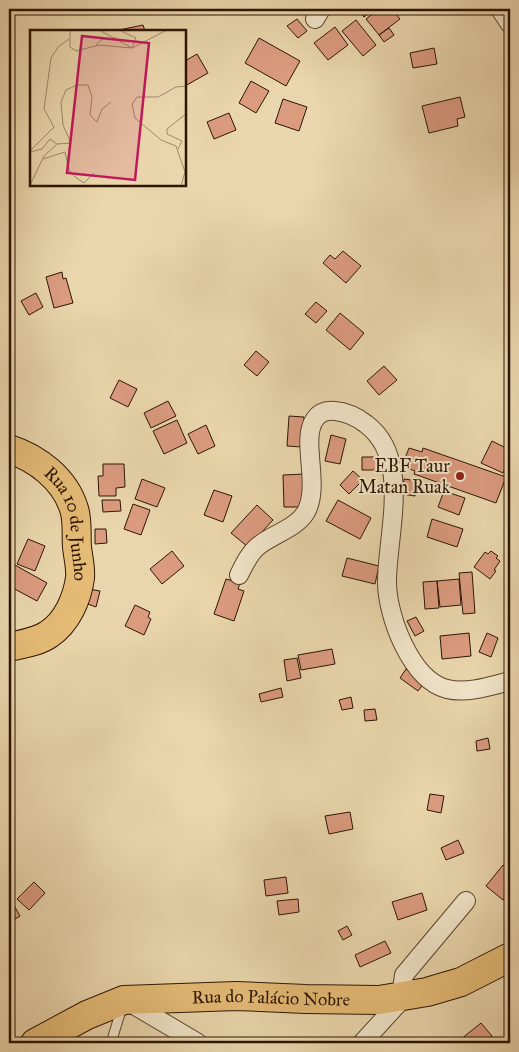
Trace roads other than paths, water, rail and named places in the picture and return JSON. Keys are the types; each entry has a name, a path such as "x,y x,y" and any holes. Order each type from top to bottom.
{"main road":[{"name":"Rua 10 de Junho","path":"9,449 26,455 48,471 65,488 75,510 80,576 75,598 66,617 49,634 26,643 9,646"},
{"name":"Rua do Palácio Nobre","path":"36,1043 87,1014 124,1000 236,996 378,1000 427,992 461,982 510,957"}],"street":[{"path":"500,9 510,24"},
{"path":"239,575 257,546 296,523 306,511 312,488 310,440 314,420 319,414 326,411 334,411 352,416 372,429 380,438 389,456 394,492 388,570 388,597 396,626 414,663 433,684 448,689 480,688 510,680"},
{"path":"362,1043 403,996 404,975 466,901"},
{"path":"124,1000 198,1043"}],"lane":[{"path":"111,1043 124,1000"}],"place":[{"name":"EBF Taur Matan Ruak","path":"460,476"}]}
